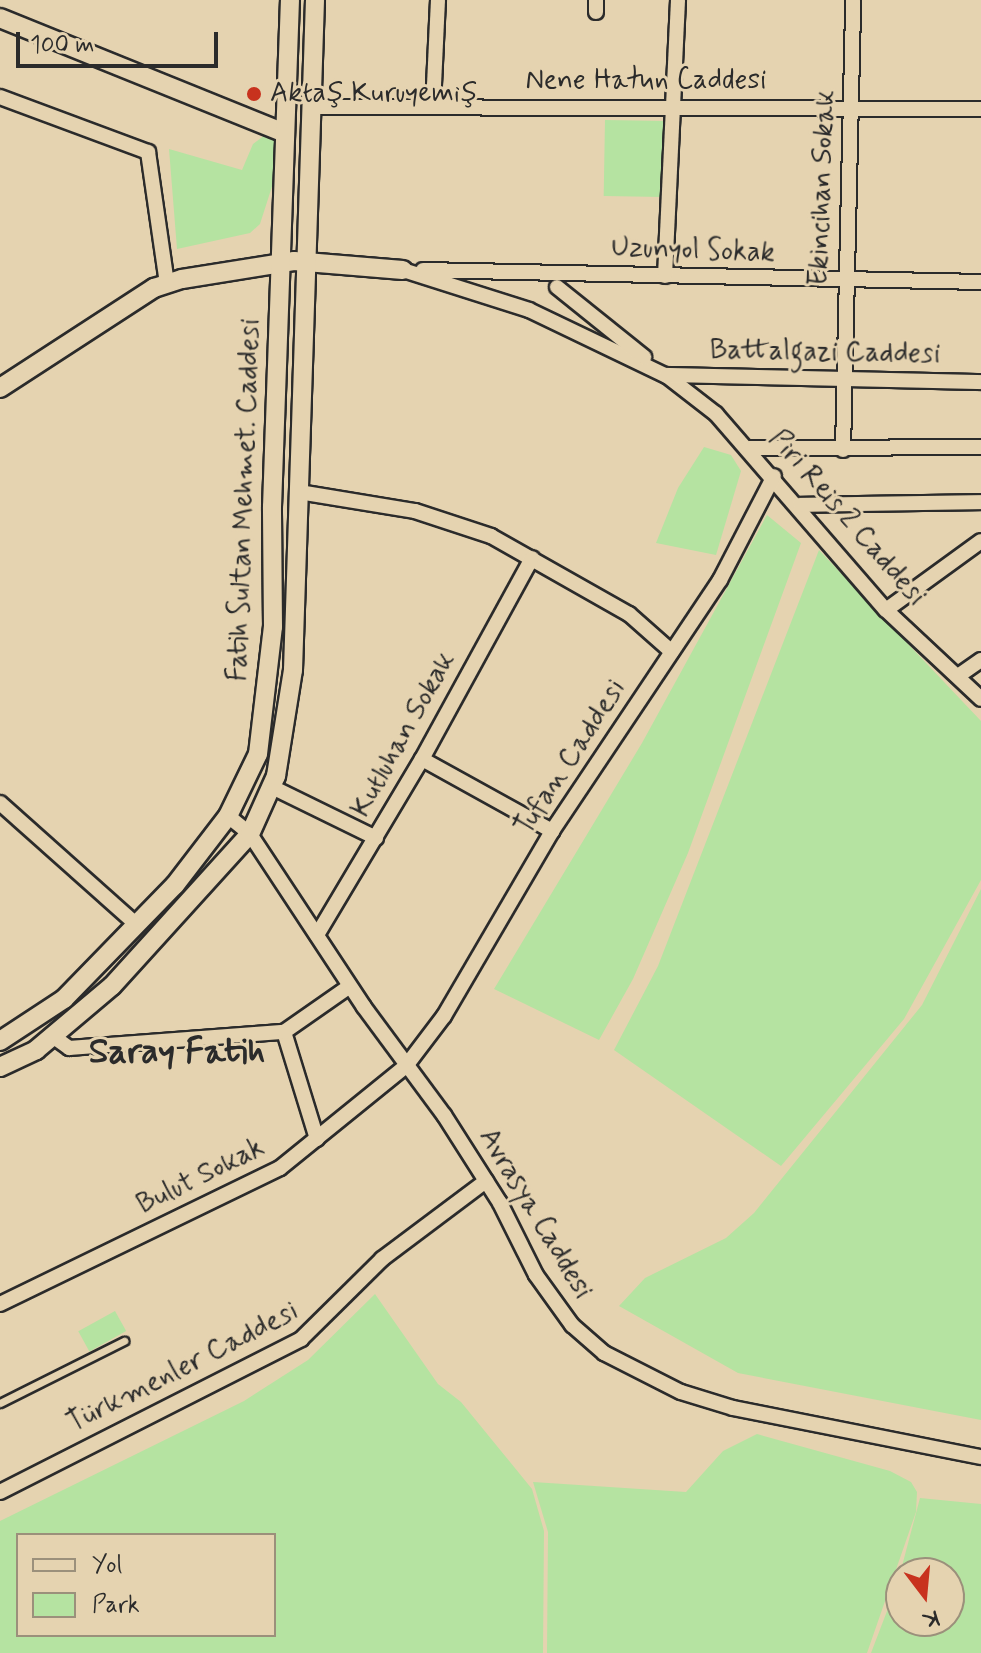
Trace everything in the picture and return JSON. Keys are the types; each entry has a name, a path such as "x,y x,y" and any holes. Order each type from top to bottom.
{"street":[{"name":"Fatih Sultan Mehmet. Caddesi","path":"0,1067 54,1037 112,986 250,834 272,787 285,741 293,670 299,492 294,261 284,133 290,0"},
{"name":"Fatih Sultan Mehmet. Caddesi","path":"0,1041 64,999 137,925 228,816 258,754 269,690 294,261 310,107 315,0"},
{"path":"433,106 438,0"},
{"path":"665,276 678,0"},
{"name":"Ekincihan Sokak","path":"843,450 844,282 854,107 853,0"},
{"path":"0,18 284,133"},
{"path":"0,97 148,152 167,284 0,388"},
{"name":"Nene Hatun Caddesi","path":"310,107 981,109"},
{"name":"Piri Reis 2 Caddesi","path":"167,284 294,261 403,270 529,310 667,376"},
{"name":"Uzunyol Sokak","path":"403,270 844,282 981,282"},
{"name":"Piri Reis 2 Caddesi","path":"557,287 667,376 749,448 886,610 981,699"},
{"name":"Battalgazi Caddesi","path":"667,376 981,382"},
{"path":"749,448 843,450 981,447"},
{"name":"Tufan Caddesi","path":"406,1066 444,1016 552,831 720,580 774,476"},
{"path":"299,492 415,511 491,536 629,614 672,652"},
{"path":"800,505 981,502"},
{"path":"886,610 981,541"},
{"name":"Kutluhan Sokak","path":"317,935 422,759 532,558"},
{"path":"958,676 981,660"},
{"path":"422,759 552,831"},
{"path":"272,787 376,838"},
{"path":"0,803 137,925"},
{"name":"Avrasya Caddesi","path":"228,816 250,834 350,986 486,1181 536,1275 572,1325 604,1353 681,1392 733,1408 981,1457"},
{"path":"54,1037 69,1048 284,1032 350,986"},
{"path":"284,1032 317,1139"},
{"name":"Bulut Sokak","path":"0,1304 280,1168 406,1066"},
{"name":"Türkmenler Caddesi","path":"0,1492 301,1339 401,1242 486,1181"}],"lane":[{"path":"0,1403 124,1341"}],"green space":[{"path":"605,120 665,121 664,197 604,196"},
{"path":"269,132 276,138 276,174 260,224 250,233 177,249 169,149 242,170 253,144"},
{"path":"704,447 731,455 741,471 716,555 656,543 678,488"},
{"path":"767,515 801,543 688,853 633,979 599,1040 494,989 642,743"},
{"path":"819,550 981,721 981,880 904,1019 781,1166 614,1050 658,966"},
{"path":"981,889 981,1420 738,1373 619,1306 645,1278 726,1238 754,1213 922,1005"},
{"path":"375,1294 438,1384 461,1402 532,1489 544,1531 543,1653 0,1653 0,1521 244,1401 308,1360"},
{"path":"115,1311 126,1331 89,1351 78,1331"},
{"path":"757,1434 890,1471 911,1482 917,1492 916,1512 900,1557 885,1557 885,1601 867,1653 547,1653 548,1532 533,1482 686,1492 723,1451"},
{"path":"920,1498 981,1504 981,1653 871,1653 885,1616 885,1637 965,1637 965,1557 904,1557"}],"place":[{"name":"Aktaş Kuruyemiş","path":"254,94"}],"district":[{"name":"Saray Fatih","path":"177,1053"}]}
